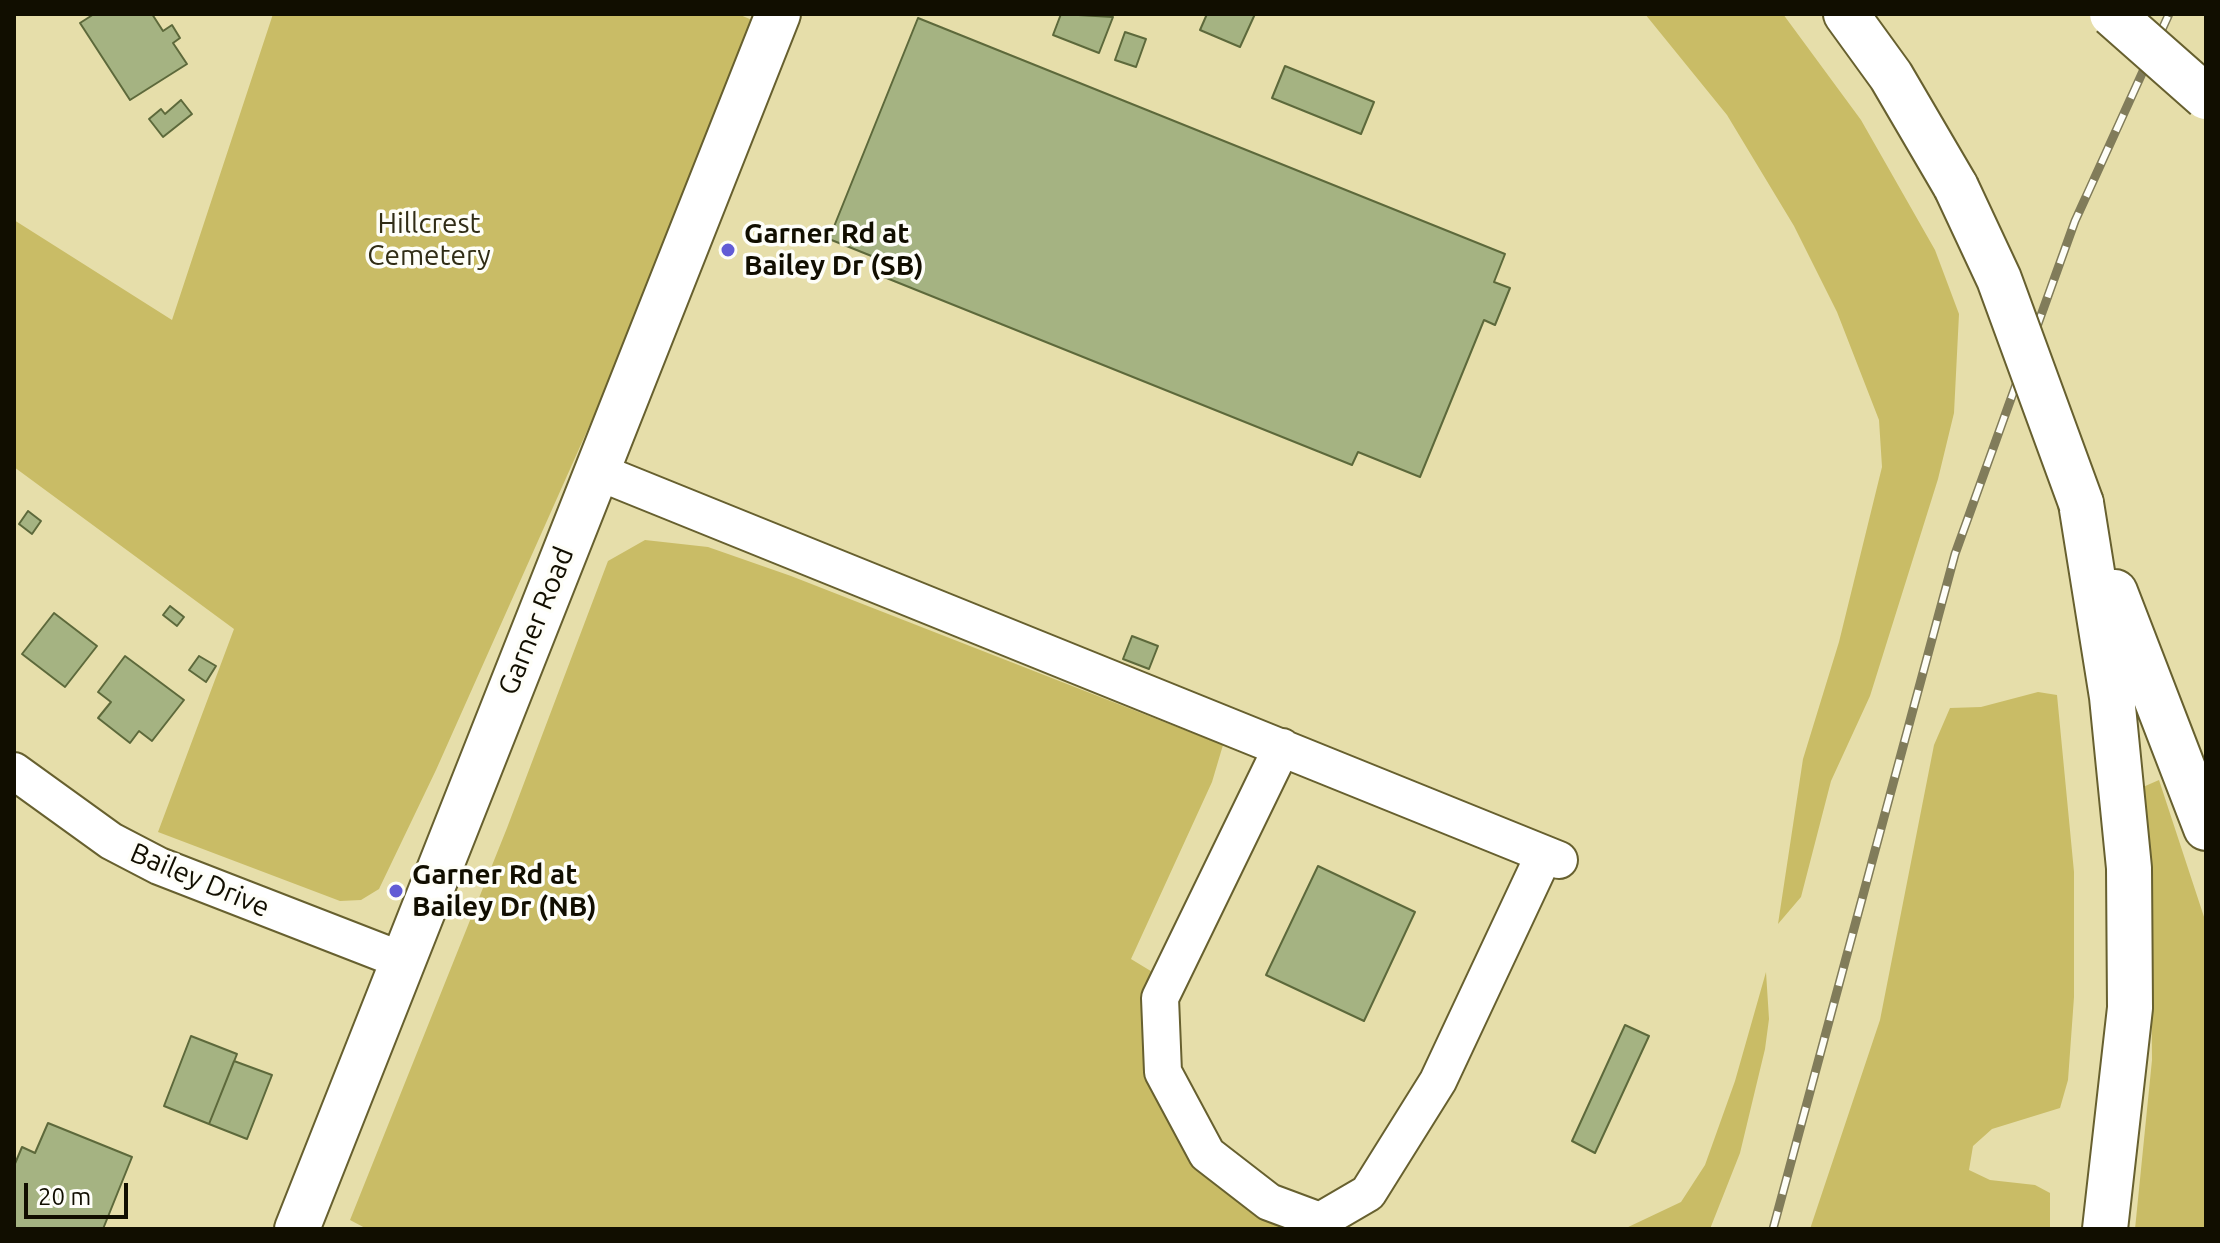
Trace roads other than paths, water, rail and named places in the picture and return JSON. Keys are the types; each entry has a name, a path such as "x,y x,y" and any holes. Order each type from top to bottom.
{"main road":[{"name":"Garner Road","path":"297,1229 778,14"},
{"path":"1846,14 1891,76 1956,187 1999,279 2206,828"},
{"path":"2112,14 2206,97"},
{"path":"2081,503 2112,697 2129,868 2130,1008 2105,1229"}],"street":[{"path":"596,471 1282,747 1551,858 1438,1081 1368,1193 1320,1221 1269,1202 1207,1154 1163,1072 1160,998 1282,747"},
{"name":"Bailey Drive","path":"14,771 111,841 159,866 401,960"}],"railway":[{"path":"1773,1229 1955,554 2075,221 2169,14"}],"place":[{"name":"Garner Rd at Bailey Dr (SB)","path":"728,250"},
{"name":"Garner Rd at Bailey Dr (NB)","path":"396,891"}],"park label":[{"name":"Hillcrest Cemetery","path":"429,240"}]}
